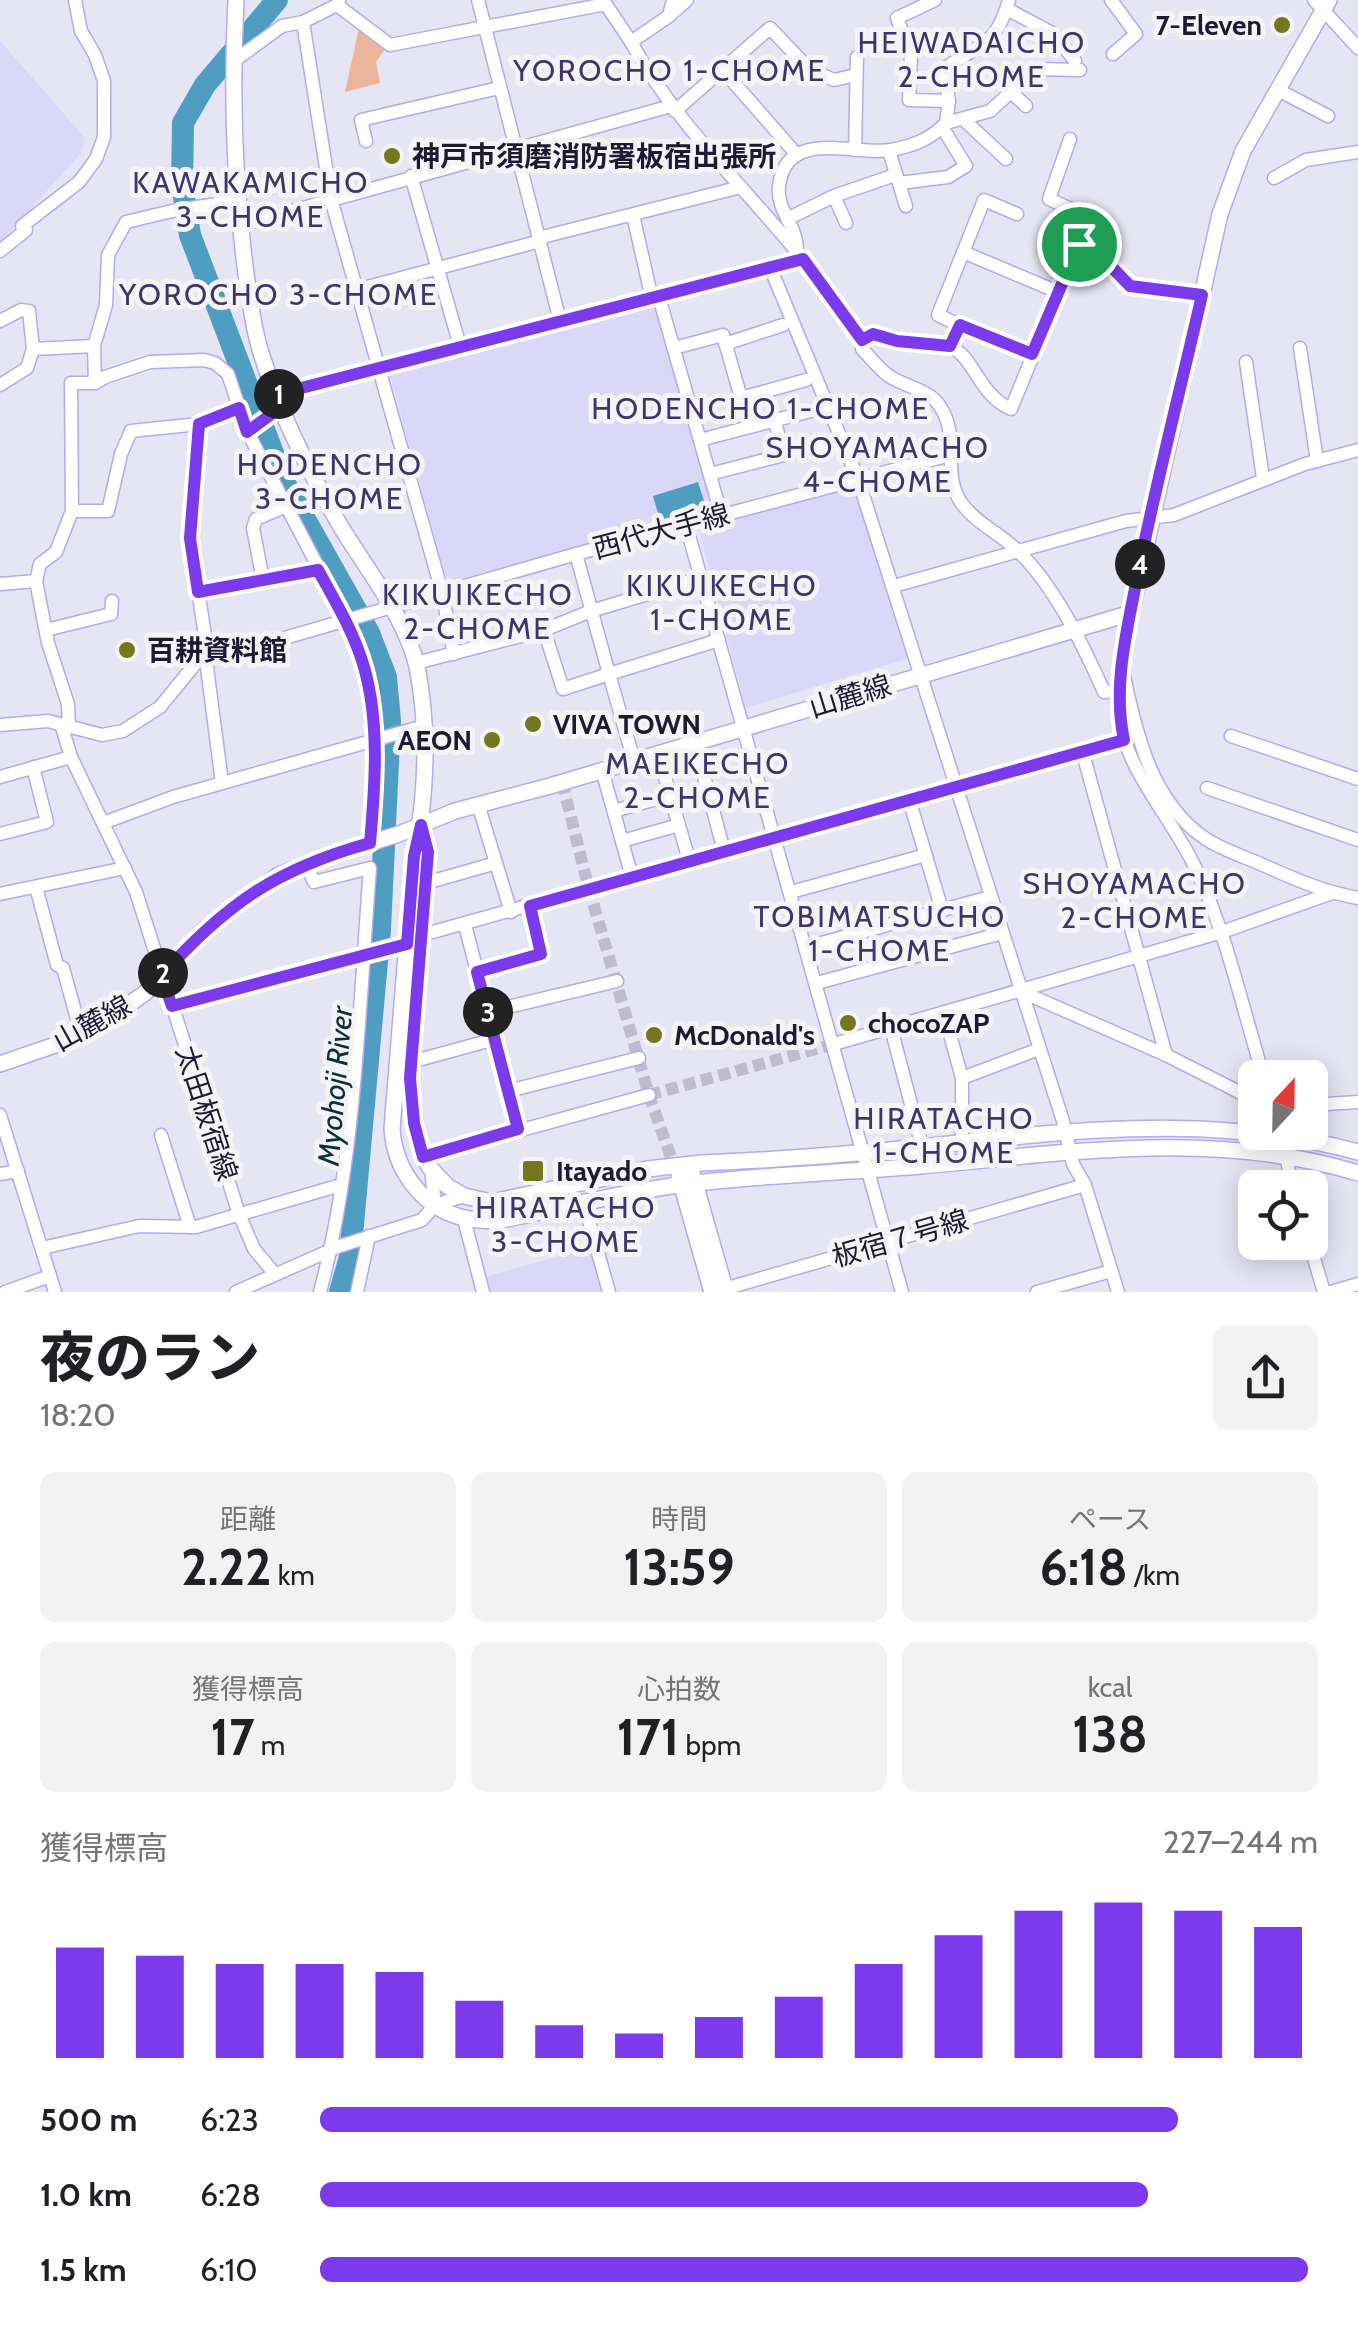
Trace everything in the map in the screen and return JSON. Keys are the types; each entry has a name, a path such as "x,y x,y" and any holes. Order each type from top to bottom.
{"main road":[{"path":"236,0 236,202 253,326 275,406 391,608 416,664 424,726 421,825 414,856 392,1138 405,1174 435,1205 464,1218 492,1221 689,1184 1132,1146 1203,1148 1286,1158 1358,1173"},
{"path":"1130,613 1220,214 1243,150 1322,4"},
{"name":"山麓線","path":"0,1064 56,1046 145,993 216,920 257,888 306,864 478,804 1130,613"},
{"path":"421,825 428,852 426,883 407,942 412,1106 427,1163 447,1186 464,1196 502,1200 682,1165 1065,1132 1177,1128 1238,1132"},
{"path":"1328,1145 1358,1152"},
{"path":"682,1165 720,1291"}],"street":[{"path":"0,251 26,230 22,226 79,182 96,159 104,137 104,81 81,32 75,0"},
{"path":"478,0 560,321"},
{"path":"669,16 673,0"},
{"path":"631,42 687,0"},
{"path":"935,0 897,18 910,55 909,100 949,101"},
{"path":"1111,0 1136,34 1113,54"},
{"path":"234,59 282,26 303,22 338,3 390,45 604,2 673,108 800,255 862,340 862,349 887,375 930,395 941,407 948,422 953,486 958,499 1034,568 1085,648 1104,692 1118,691"},
{"path":"787,219 834,196 897,180 948,177 966,166 944,125 949,101 944,70 986,44 1000,29 1008,4 1054,34 1077,66 1036,69 990,111 944,125 923,142 889,151 826,146 797,155 779,184 780,208 787,219 798,236 800,255"},
{"path":"1322,4 1358,48"},
{"path":"303,22 330,199 442,592 454,654"},
{"path":"238,226 516,147 673,108 770,28 809,70 834,80 856,75"},
{"path":"855,150 857,57"},
{"path":"722,70 797,155"},
{"path":"366,141 361,120 500,88"},
{"path":"1278,90 1328,116"},
{"path":"1011,92 1026,106"},
{"path":"964,120 1006,158"},
{"path":"862,340 873,334 897,341 950,346 960,353 994,401 1011,409 1079,244 1075,210 1049,199 1070,139"},
{"path":"889,151 906,206"},
{"path":"1274,178 1306,160 1358,152"},
{"path":"411,176 460,346"},
{"path":"356,290 741,187"},
{"path":"834,196 846,223"},
{"path":"1016,214 984,200 938,315 1032,354"},
{"path":"95,383 94,346 106,305 108,254 126,222 236,202"},
{"path":"633,215 721,514"},
{"path":"1079,244 1103,258 1130,286 1202,295"},
{"path":"962,252 1058,292"},
{"path":"247,432 275,406 378,367 770,268 800,255"},
{"path":"770,268 858,479 1069,1151 1085,1185 1118,1292"},
{"path":"0,321 21,310 29,311 33,349 27,368 0,385"},
{"path":"725,344 783,325"},
{"path":"950,346 960,325"},
{"path":"674,348 723,334 741,398 806,380"},
{"path":"33,349 94,346"},
{"path":"1300,348 1317,460"},
{"path":"0,584 36,580 40,564 56,552 72,511 71,384 95,383 115,372 150,362 214,363 228,374 247,432 348,622 364,667 375,739 372,842"},
{"path":"1246,362 1263,478"},
{"path":"72,511 108,511 121,454 131,431 199,424 239,408"},
{"path":"700,440 818,409"},
{"path":"199,424 190,538 222,782"},
{"path":"776,426 784,454"},
{"path":"710,474 842,440"},
{"path":"894,586 1126,521 1174,515 1263,478 1358,450"},
{"name":"西代大手線","path":"348,622 576,554 950,455"},
{"path":"264,580 253,528 256,519 284,507"},
{"path":"686,525 902,1292"},
{"path":"576,554 634,761"},
{"path":"198,592 318,570"},
{"path":"416,664 544,630 591,611 701,578"},
{"name":"太田板宿線","path":"36,580 68,704 65,726 71,757 125,868 239,1214 254,1249 274,1274"},
{"path":"46,630 110,614 112,601"},
{"path":"1130,613 1118,691 1124,740 1196,868 1222,932 1259,1060"},
{"path":"0,725 48,721 102,735 123,731 160,707 204,652 267,643 348,622"},
{"path":"544,630 563,689 719,640"},
{"path":"1122,669 1144,758 1166,796 1192,827 1208,840 1332,893 1358,898"},
{"path":"102,823 222,782 424,726"},
{"path":"1231,736 1358,779"},
{"path":"172,1006 1124,740"},
{"path":"695,742 724,851"},
{"path":"1082,750 1166,1056"},
{"path":"658,754 687,853 694,860"},
{"path":"0,777 71,757"},
{"path":"0,834 47,822 34,767"},
{"path":"602,770 632,877"},
{"path":"1207,788 1358,840"},
{"path":"614,812 670,795"},
{"path":"910,799 942,910"},
{"path":"478,804 512,912"},
{"path":"622,841 679,825"},
{"path":"790,892 926,855"},
{"path":"426,883 496,863"},
{"path":"306,864 314,882 370,868 367,953 336,1248 320,1292"},
{"path":"0,894 125,868"},
{"path":"36,887 57,965 63,968 82,1033"},
{"path":"834,1044 1140,957 1332,893"},
{"path":"807,947 990,897"},
{"path":"477,972 541,954 530,906"},
{"path":"465,924 518,1129"},
{"path":"817,984 1002,933"},
{"path":"488,1012 617,980"},
{"path":"1020,991 1238,1092"},
{"path":"944,1012 962,1078 962,1142"},
{"path":"891,1028 922,1146"},
{"path":"410,1062 495,1039"},
{"path":"962,1078 1039,1050"},
{"path":"508,1091 639,1058"},
{"path":"435,1205 427,1163 518,1129 650,1095"},
{"path":"1328,1104 1358,1102"},
{"path":"0,1115 56,1292"},
{"path":"161,1135 190,1228"},
{"path":"1285,1150 1288,1170"},
{"path":"0,1174 18,1172"},
{"path":"42,1248 139,1226 190,1228 342,1185"},
{"name":"板宿７号線","path":"720,1291 1085,1185"},
{"path":"236,1292 336,1248 422,1220 435,1205 464,1196"},
{"path":"584,1203 608,1292"},
{"path":"464,1218 483,1292"},
{"path":"357,1292 369,1236"},
{"path":"1316,1260 1328,1292 1358,1284"},
{"path":"1037,1292 1111,1271"},
{"path":"5,1292 50,1276"}],"shaded area":[{"path":"359,28 386,48 376,62 380,83 345,92"},
{"path":"0,41 85,138 81,153 0,243"},
{"path":"654,305 713,510 455,581 445,575 389,372"},
{"path":"850,488 856,491 909,658 746,708 698,527"},
{"path":"593,1247 606,1292 489,1292 485,1277"}],"water":[{"path":"698,482 706,507 660,520 653,496"},
{"path":"361,1251 352,1292 331,1292 339,1260"}],"waterway":[{"name":"Myohoji River","path":"277,0 205,85 183,123 182,184 190,235 284,482 369,633 386,677 390,721 380,929 350,1257 340,1292"}],"tunnel":[{"path":"562,782 649,1095 674,1166"},
{"path":"649,1095 834,1044"}],"place":[{"name":"7-Eleven","path":"1282,25"},
{"name":"神戸市須磨消防署板宿出張所","path":"392,156"},
{"name":"百耕資料館","path":"127,650"},
{"name":"VIVA TOWN","path":"533,724"},
{"name":"AEON","path":"492,740"},
{"name":"chocoZAP","path":"848,1023"},
{"name":"McDonald's","path":"654,1035"},
{"name":"Itayado","path":"533,1171"}],"district":[{"name":"HEIWADAICHO 2-CHOME","path":"972,59"},
{"name":"YOROCHO 1-CHOME","path":"670,70"},
{"name":"KAWAKAMICHO 3-CHOME","path":"251,199"},
{"name":"YOROCHO 3-CHOME","path":"279,294"},
{"name":"HODENCHO 1-CHOME","path":"761,408"},
{"name":"SHOYAMACHO 4-CHOME","path":"878,464"},
{"name":"HODENCHO 3-CHOME","path":"330,481"},
{"name":"KIKUIKECHO 1-CHOME","path":"722,602"},
{"name":"KIKUIKECHO 2-CHOME","path":"478,611"},
{"name":"MAEIKECHO 2-CHOME","path":"698,780"},
{"name":"SHOYAMACHO 2-CHOME","path":"1135,900"},
{"name":"TOBIMATSUCHO 1-CHOME","path":"880,933"},
{"name":"HIRATACHO 1-CHOME","path":"944,1135"},
{"name":"HIRATACHO 3-CHOME","path":"566,1224"}],"route":[{"path":"1079,244 1103,258 1130,286 1202,295 1130,613 1118,691 1124,740 530,906 541,954 477,972 518,1129 443,1152 423,1157 410,1087 428,852 421,825 414,856 407,944 172,1006 161,976 205,928 278,876 370,843 373,812 374,740 364,667 347,622 318,570 198,592 190,538 199,424 239,408 247,432 281,407 274,395 803,259 862,340 873,334 897,341 950,346 960,325 1032,354 1079,244"}]}
